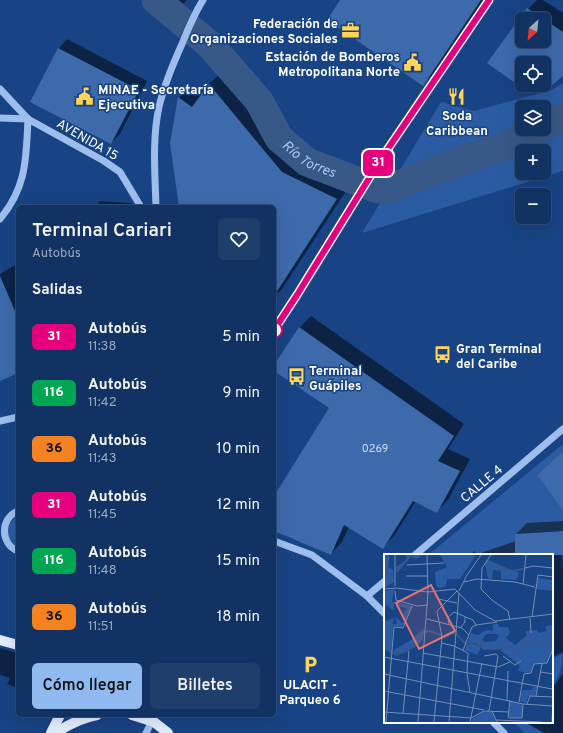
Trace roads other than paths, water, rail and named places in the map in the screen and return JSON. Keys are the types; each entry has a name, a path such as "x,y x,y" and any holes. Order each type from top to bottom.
{"main road":[{"path":"0,640 16,644"},
{"path":"51,733 59,717"},
{"path":"56,733 67,725 87,717"},
{"path":"148,718 168,733"}],"street":[{"path":"156,205 154,152 159,108 167,80 177,54 195,12 203,0"},
{"path":"276,326 297,295 381,159 489,0"},
{"name":"AVENIDA 15","path":"0,89 28,119 120,172 140,205"},
{"name":"AVENIDA 15","path":"0,118 28,119"},
{"path":"0,219 10,207 22,181 27,153 28,119"},
{"path":"0,421 16,417"},
{"name":"CALLE 4","path":"416,554 563,430"},
{"path":"16,512 8,516 2,522 3,536 6,543 10,548 16,551"},
{"path":"276,542 312,555 367,596 384,613"},
{"path":"367,596 384,582"},
{"path":"146,733 148,718"},
{"path":"494,723 504,733"}],"waterway":[{"name":"Río Torres","path":"156,0 211,46 259,101 279,138 307,162 378,189 391,188 502,147 525,136"},
{"name":"Río Torres","path":"551,123 563,117"}],"place":[{"name":"Federación de Organizaciones Sociales","path":"351,30"},
{"name":"Estación de Bomberos Metropolitana Norte","path":"413,63"},
{"name":"MINAE - Secretaría Ejecutiva","path":"85,96"},
{"name":"Soda Caribbean","path":"457,96"},
{"name":"Gran Terminal del Caribe","path":"443,355"},
{"name":"Terminal Guápiles","path":"296,377"},
{"name":"ULACIT - Parqueo 6","path":"310,665"}]}
